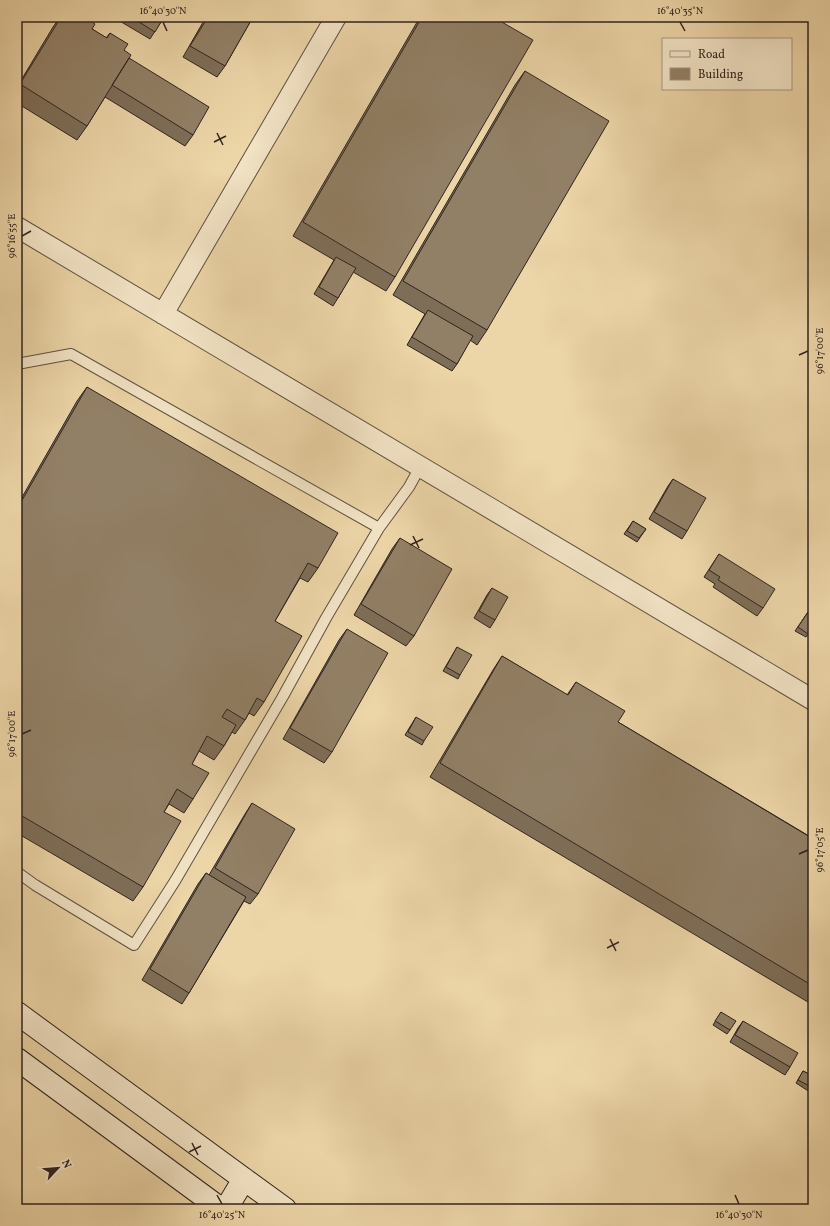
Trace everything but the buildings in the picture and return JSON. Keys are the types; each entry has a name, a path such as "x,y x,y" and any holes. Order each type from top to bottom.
{"main road":[{"path":"17,1013 285,1209"},
{"path":"17,1059 221,1209"},
{"path":"226,1209 244,1179"}],"street":[{"path":"163,314 336,17"},
{"path":"17,227 813,700"}],"lane":[{"path":"17,364 71,354 379,528"},
{"path":"17,872 35,885 134,945 186,861 379,528 409,487 420,467"}]}
